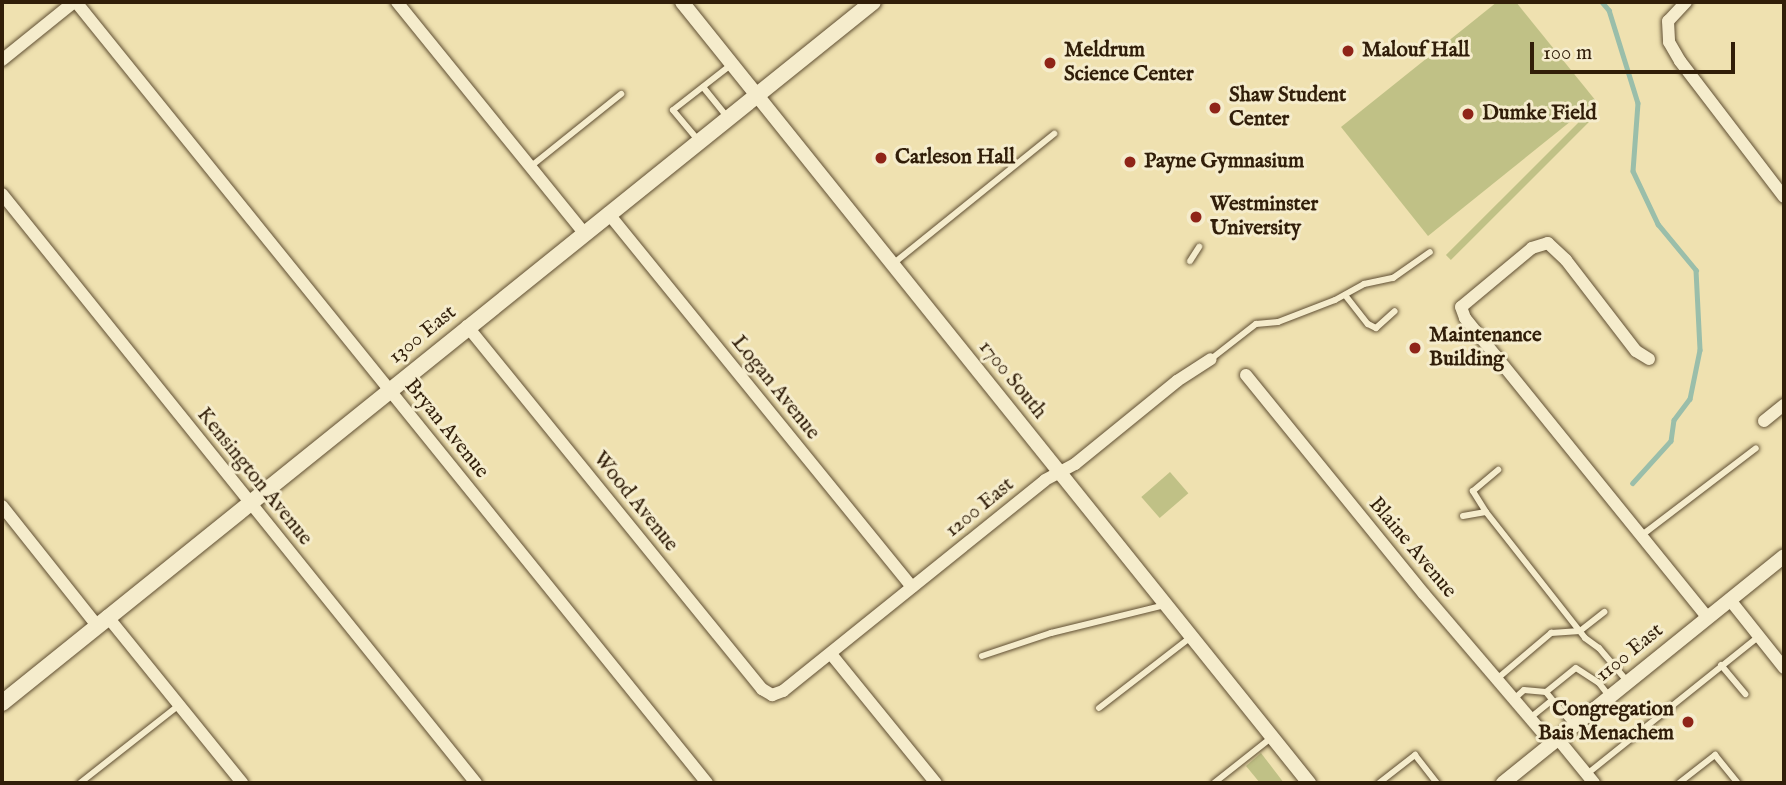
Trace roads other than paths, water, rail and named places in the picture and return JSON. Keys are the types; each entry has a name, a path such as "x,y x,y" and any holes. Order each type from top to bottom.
{"main road":[{"name":"1300 East","path":"2,703 467,326 873,2"}],"street":[{"path":"2,60 75,2"},
{"name":"Bryan Avenue","path":"75,2 707,783"},
{"path":"397,2 584,233"},
{"name":"1700 South","path":"682,2 1309,783"},
{"path":"1686,2 1674,11 1667,31 1673,51 1784,197"},
{"name":"Kensington Avenue","path":"2,195 476,783"},
{"name":"Logan Avenue","path":"608,213 912,587"},
{"path":"1649,359 1636,351 1566,260 1548,243 1532,248 1462,305 1461,313 1469,324 1708,618"},
{"name":"Wood Avenue","path":"467,326 762,689 772,695 777,694"},
{"name":"1200 East","path":"777,694 1059,472 1075,464 1178,381 1211,359"},
{"name":"Blaine Avenue","path":"1246,374 1424,594 1530,718 1590,779"},
{"path":"1764,421 1784,405"},
{"path":"2,506 178,705 242,783"},
{"name":"1100 East","path":"1503,783 1784,556"},
{"path":"1730,600 1784,668"},
{"path":"831,654 936,783"}],"lane":[{"path":"698,141 673,110 732,64"},
{"path":"703,87 728,118"},
{"path":"530,166 621,94"},
{"path":"892,264 1054,134"},
{"path":"1190,261 1199,247"},
{"path":"1211,359 1256,324 1278,322 1345,295 1364,284 1392,278 1430,252"},
{"path":"1345,295 1368,324 1376,328 1395,312"},
{"path":"1641,536 1756,448"},
{"path":"1498,470 1473,491 1486,512 1580,631 1600,648 1628,682"},
{"path":"1463,516 1486,512"},
{"path":"982,656 1051,634 1165,605"},
{"path":"1498,678 1550,633 1580,631 1604,612"},
{"path":"1590,779 1721,665 1759,636"},
{"path":"1099,708 1191,637"},
{"path":"1721,665 1745,695"},
{"path":"1514,699 1524,690 1546,692 1576,668 1598,683 1610,697"},
{"path":"1546,692 1574,726"},
{"path":"1530,718 1552,700"},
{"path":"80,783 178,705"},
{"path":"1214,783 1272,737"},
{"path":"1379,783 1415,755 1437,783"},
{"path":"1679,783 1715,755 1738,783"}],"waterway":[{"path":"1602,2 1609,10 1638,103 1633,171 1658,224 1696,270 1700,350 1690,399 1674,420 1671,441 1633,483"}],"place":[{"name":"Malouf Hall","path":"1348,51"},
{"name":"Meldrum Science Center","path":"1050,63"},
{"name":"Shaw Student Center","path":"1215,108"},
{"name":"Dumke Field","path":"1468,114"},
{"name":"Carleson Hall","path":"881,158"},
{"name":"Payne Gymnasium","path":"1130,162"},
{"name":"Westminster University","path":"1196,217"},
{"name":"Maintenance Building","path":"1415,348"},
{"name":"Congregation Bais Menachem","path":"1688,722"}]}
